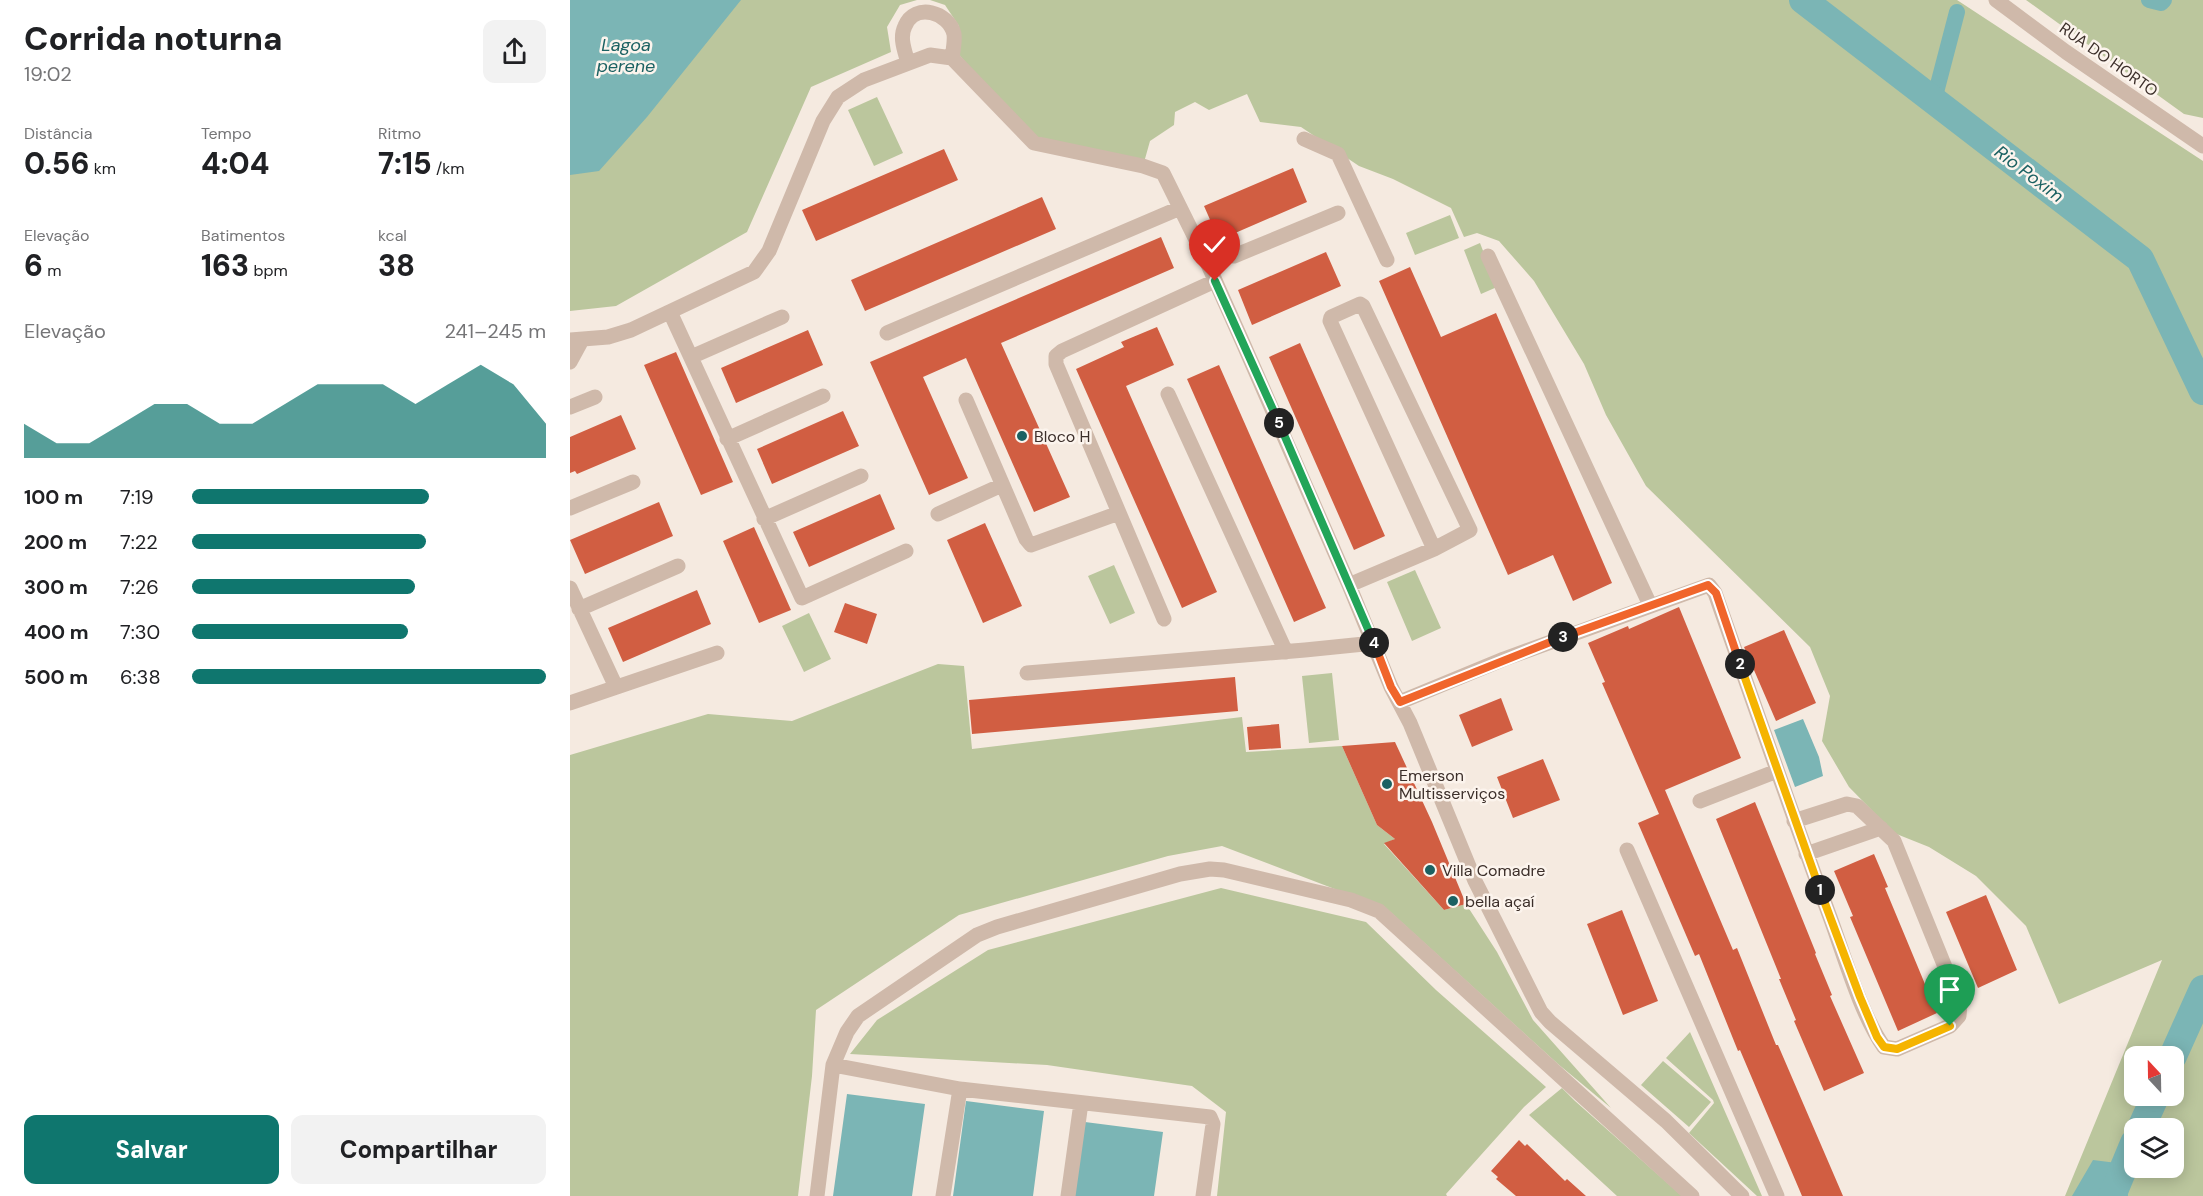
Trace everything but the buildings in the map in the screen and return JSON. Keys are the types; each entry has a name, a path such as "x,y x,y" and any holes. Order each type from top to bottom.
{"street":[{"name":"RUA DO HORTO","path":"1996,0 2066,52 2203,146"},
{"path":"908,63 902,41 905,25 917,14 933,12 948,20 954,35 952,58"},
{"path":"570,362 576,340 608,337 631,330 754,272 769,251 823,121 838,97 864,80 930,55 952,58 1034,142 1160,171 1167,179 1215,281 1349,585 1391,687 1400,702 1475,881 1544,1016 1666,1121 1742,1196"},
{"path":"1304,139 1338,154 1387,260"},
{"path":"887,333 1180,208"},
{"path":"1234,256 1338,213"},
{"path":"1488,256 1650,605"},
{"path":"1164,619 1056,364 1056,356 1062,351 1215,281"},
{"path":"1349,585 1434,549 1470,530 1363,306 1360,304 1331,317 1330,321 1434,549"},
{"path":"670,312 802,598 906,551"},
{"path":"691,357 782,317"},
{"path":"1168,394 1286,652"},
{"path":"728,439 823,396"},
{"path":"570,407 595,397"},
{"path":"966,400 1026,539 1031,545 1119,513"},
{"path":"764,519 861,476"},
{"path":"570,508 633,482"},
{"path":"938,514 1002,485"},
{"path":"579,609 678,566"},
{"path":"1400,702 1504,659 1650,605 1706,586 1713,589 1794,821 1806,854 1877,1037 1884,1047 1897,1049 1950,1026 1959,1016 1960,1004 1894,841 1857,806 1847,804 1794,821"},
{"path":"571,591 616,687"},
{"path":"1027,672 1374,643"},
{"path":"570,703 717,653"},
{"path":"1700,801 1777,771"},
{"path":"1806,854 1881,828"},
{"path":"1626,850 1777,1196"},
{"path":"817,1196 833,1065 847,1032 858,1016 977,935 997,927 1180,874 1210,869 1224,870 1351,900 1379,910 1692,1196"},
{"path":"833,1065 960,1089 1212,1118 1203,1196"},
{"path":"943,1196 960,1089"},
{"path":"1068,1196 1081,1103"}],"green space":[{"path":"570,0 917,0 900,5 887,27 891,52 811,87 747,232 616,306 570,311"},
{"path":"930,0 1957,0 2203,161 2203,1196 2065,1196 2124,1052 2124,1106 2184,1106 2184,1046 2127,1046 2162,960 2059,1004 2026,926 1976,876 1929,847 1894,833 1849,787 1822,741 1830,696 1810,647 1646,486 1606,415 1584,364 1534,281 1499,241 1477,233 1464,237 1451,208 1393,179 1359,166 1301,127 1260,122 1247,94 1209,110 1195,102 1175,112 1174,125 1150,141 1143,166 1024,134 957,52 959,26 945,5"},
{"path":"2026,0 2203,0 2203,118 2184,114"},
{"path":"877,97 903,153 874,166 848,110"},
{"path":"1450,215 1459,238 1415,255 1406,233"},
{"path":"1480,243 1497,287 1481,294 1464,250"},
{"path":"1114,565 1135,613 1110,624 1088,576"},
{"path":"1415,570 1441,628 1412,641 1387,582"},
{"path":"809,613 831,659 804,672 782,626"},
{"path":"938,664 964,666 972,749 1242,717 1246,752 1342,746 1377,825 1395,839 1384,844 1444,910 1466,904 1497,952 1533,1020 1611,1108 1558,1064 1387,909 1222,846 1168,856 959,915 816,1010 812,1076 798,1196 570,1196 570,755 708,714 792,721"},
{"path":"1332,673 1339,740 1309,743 1302,676"},
{"path":"1221,888 1366,922 1436,990 1546,1087 1524,1107 1446,1194 1447,1196 1217,1196 1226,1112 1192,1086 1047,1065 850,1054 877,1020 988,950"},
{"path":"1690,1032 1762,1196 1757,1196 1689,1133 1714,1103 1666,1058"},
{"path":"1663,1061 1711,1102 1689,1127 1641,1085"},
{"path":"1562,1088 1682,1196 1617,1196 1529,1115"}],"water":[{"name":"Lagoa perene","path":"570,0 741,0 647,117 599,171 570,175"},
{"path":"1803,719 1819,757 1823,776 1795,787 1774,730"},
{"path":"847,1094 925,1104 912,1196 833,1196"},
{"path":"966,1101 1044,1111 1033,1196 953,1196"},
{"path":"1085,1122 1163,1132 1154,1196 1074,1196"},
{"path":"2093,1160 2124,1164 2128,1196 2072,1196"}],"waterway":[{"name":"Rio Poxim","path":"1803,0 2140,259 2203,391"},
{"path":"2149,0 2161,3 2164,0"},
{"path":"1934,100 1957,12"},
{"name":"Rio Poxim","path":"2177,1046 2203,989"},
{"name":"Rio Poxim","path":"2146,1118 2151,1106"},
{"name":"Rio Poxim","path":"2112,1196 2124,1167"}],"place":[{"name":"Bloco H","path":"1022,436"},
{"name":"Emerson Multisserviços","path":"1387,784"},
{"name":"Villa Comadre","path":"1430,870"},
{"name":"bella açaí","path":"1453,901"}],"route":[{"path":"1215,281 1349,585 1391,687 1400,702 1504,659 1708,585 1716,593 1794,821 1877,1037 1884,1047 1897,1049 1950,1026"}]}
